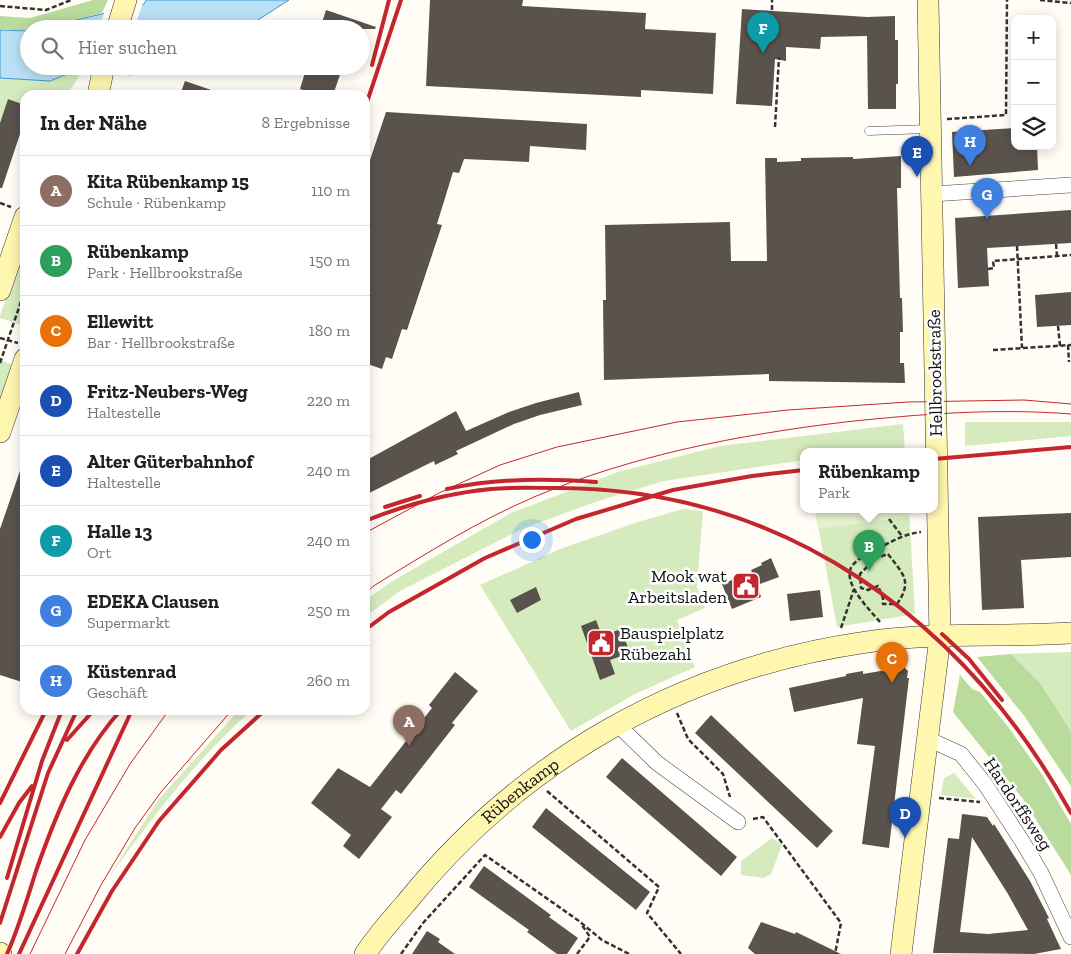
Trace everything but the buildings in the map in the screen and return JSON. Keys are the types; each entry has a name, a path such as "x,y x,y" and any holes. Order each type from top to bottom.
{"street":[{"path":"119,20 126,0"},
{"name":"Hellbrookstraße","path":"928,0 937,448"},
{"path":"932,194 1071,185"},
{"path":"0,290 5,258 20,227"},
{"path":"0,432 20,374"},
{"name":"Hellbrookstraße","path":"901,954 940,637 938,513"},
{"name":"Rübenkamp","path":"365,954 423,881 477,825 533,778 617,724 670,698 750,668 835,648 893,639 1071,633"},
{"path":"617,724 657,763 738,822"},
{"name":"Hardorffsweg","path":"928,739 961,754 999,804 1041,873 1071,936"}],"lane":[{"path":"869,131 930,125"}],"path":[{"path":"0,6 46,10 71,0"},
{"path":"772,0 772,10"},
{"path":"930,125 1006,115 1007,0"},
{"path":"1040,0 1071,3"},
{"path":"775,127 779,57"},
{"path":"1056,244 1057,256"},
{"path":"1017,246 1022,348"},
{"path":"988,268 994,268 993,261 1071,255"},
{"path":"0,363 20,305"},
{"path":"1058,326 1060,346"},
{"path":"0,338 20,344"},
{"path":"993,350 1069,345 1069,362"},
{"path":"890,519 902,536"},
{"path":"893,639 854,589 850,576 851,567 859,559 911,533"},
{"path":"873,552 876,558"},
{"path":"888,554 905,580 904,593 896,604 883,604 884,598 878,586 868,590 861,588 860,574 876,558 888,554"},
{"path":"835,648 854,589"},
{"path":"670,698 688,739 723,774 738,822 763,817 840,923 835,954"},
{"path":"533,778 659,887 647,913 681,954"},
{"path":"921,796 999,804"},
{"path":"401,954 423,923 485,855 579,921 602,940 629,954"},
{"path":"578,954 590,937 579,921"}],"green space":[{"path":"93,0 108,0 102,13 74,20 20,20 20,30 0,29 0,16 30,18"},
{"path":"65,75 80,75 70,90 20,90 20,103 8,99 0,123 0,78 50,81"},
{"path":"20,258 20,324 0,318"},
{"path":"0,360 16,366 0,413"},
{"path":"965,422 1071,422 1071,436 965,446"},
{"path":"903,424 905,448 800,448 800,461 664,481 598,501 522,529 400,591 370,613 370,597 389,583 511,513 618,472 720,446"},
{"name":"Bauspielplatz Rübezahl","path":"683,509 703,511 697,587 705,608 677,620 695,667 635,694 571,731 480,585 560,549 638,522"},
{"path":"815,513 909,513 910,517 818,529"},
{"path":"816,513 909,513 915,614 837,627"},
{"path":"1071,652 1071,731 1040,683 1011,654"},
{"path":"1011,654 1040,683 1071,731 1071,786 1025,717 977,657"},
{"path":"960,675 972,689 980,692 1009,728 1043,776 1071,824 1071,875 1023,799 953,712"},
{"path":"235,715 247,715 211,750 173,793 104,884 159,799"},
{"path":"954,773 976,799 941,795 944,778"},
{"path":"772,838 782,845 771,874 764,878 741,875 741,861"}],"water":[{"path":"146,0 289,0 258,20 76,20 144,4"},
{"path":"0,30 20,31 20,75 65,75 50,81 0,78"}],"pier":[{"path":"144,0 137,20 102,20 105,10 143,2"}],"tram line":[{"path":"370,530 439,493 500,465 557,447 677,422 788,410 908,402 1024,400 1071,404"},
{"path":"370,589 433,549 513,506 571,482 648,458 726,440 845,422 986,412 1071,414"},
{"path":"30,954 85,840 130,764 165,715"},
{"path":"65,954 101,885 135,828 161,792 228,715"}],"railway":[{"path":"372,65 389,0"},
{"path":"370,93 401,0"},
{"path":"938,459 1071,447"},
{"path":"370,626 389,612 485,558 576,519 673,490 752,476 800,470"},
{"path":"447,489 465,485 521,480 596,482"},
{"path":"370,519 411,505 459,493 499,488 554,488 637,494 716,511 789,539 858,577 920,624 977,680 1027,743 1071,813"},
{"path":"385,507 420,496"},
{"path":"942,634 969,659 1002,700"},
{"path":"0,803 44,715"},
{"path":"7,878 42,761 60,715"},
{"path":"0,923 48,773 75,715"},
{"path":"67,740 90,715"},
{"path":"7,954 61,807 93,746 117,715"},
{"path":"19,954 130,715"},
{"path":"77,954 112,891 159,821 221,750 260,715"},
{"path":"0,837 19,803 32,786"}],"place":[{"name":"Halle 13","path":"763,53"},
{"name":"Küstenrad","path":"970,166"},
{"name":"Alter Güterbahnhof","path":"917,177"},
{"name":"EDEKA Clausen","path":"987,219"},
{"name":"Rübenkamp","path":"869,571"},
{"name":"Mook wat Arbeitsladen","path":"746,586"},
{"name":"Bauspielplatz Rübezahl","path":"601,643"},
{"name":"Ellewitt","path":"892,683"},
{"name":"Kita Rübenkamp 15","path":"409,746"},
{"name":"Fritz-Neubers-Weg","path":"905,838"}]}
